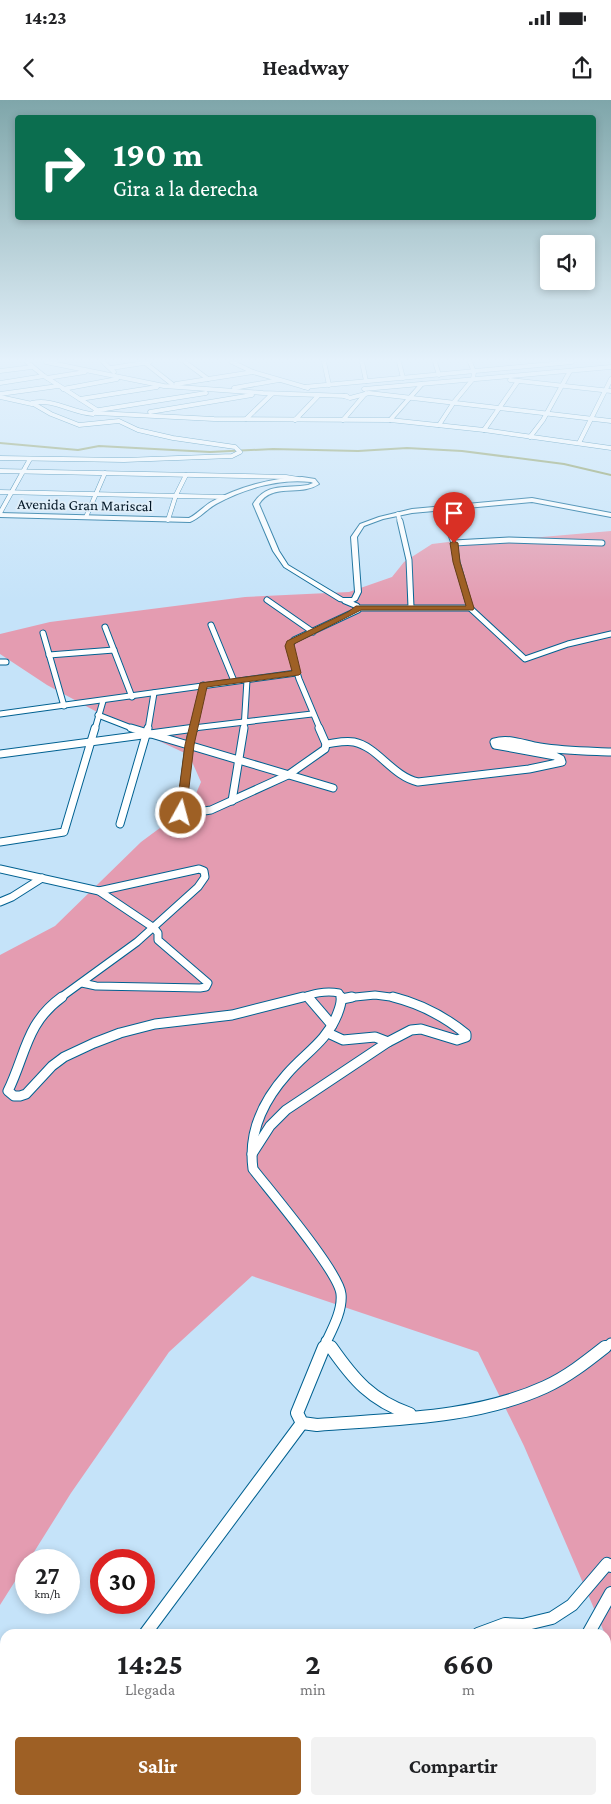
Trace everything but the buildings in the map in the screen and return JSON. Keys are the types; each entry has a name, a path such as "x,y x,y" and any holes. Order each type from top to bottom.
{"street":[{"path":"0,458 145,460 232,456 239,450 235,447 192,442"},
{"path":"567,442 611,448"},
{"path":"0,514 30,459"},
{"path":"0,471 310,479 316,484 309,487 284,488 266,493 256,504 258,511 276,551 286,566 318,587 359,608"},
{"path":"86,517 105,473"},
{"path":"168,520 176,495 186,475"},
{"name":"Avenida Gran Mariscal","path":"0,514 168,520 193,519 206,508 225,497 254,487 298,479"},
{"path":"0,492 225,497"},
{"path":"346,601 355,600 357,596 354,537 362,525 398,514 532,500 610,515"},
{"path":"442,508 454,543 457,562 470,608 525,659 568,644 611,634"},
{"path":"398,514 409,560 411,606"},
{"path":"454,543 509,540 602,543"},
{"path":"267,600 313,632"},
{"path":"203,685 189,745 181,813 184,814 210,810 288,775 325,749 326,744 296,673 289,646 290,643 359,608 411,606 470,608"},
{"path":"211,625 234,681"},
{"path":"105,627 132,696"},
{"path":"43,632 64,706"},
{"path":"49,655 114,650"},
{"path":"0,714 296,673"},
{"path":"232,800 245,723 247,680"},
{"path":"120,824 147,734 154,693"},
{"path":"0,842 64,832 103,701"},
{"path":"0,754 312,714"},
{"path":"98,715 147,734 333,788"},
{"path":"326,744 359,743 408,778 418,782 562,762 561,759 555,756 495,745 494,742 497,741 508,741 540,747 611,752"},
{"path":"0,869 99,891 154,928 158,933 158,940"},
{"path":"99,891 199,869 204,871 205,877 198,887 154,928 48,1007 38,1019 30,1034 18,1071 10,1085 8,1092 12,1097 17,1098 28,1094 53,1065 67,1055 103,1038 139,1027 181,1020 232,1015 308,997 327,990 339,994 342,998"},
{"path":"0,902 12,897 42,878"},
{"path":"82,983 96,986 206,987 208,983 206,980 158,940 137,942"},
{"path":"250,1157 270,1126 286,1110 388,1042 411,1030 421,1029 457,1040 466,1037 466,1034 441,1014 427,1006 365,994 342,998"},
{"path":"308,997 330,1029 343,1040 375,1037 388,1042"},
{"path":"302,1423 298,1413 340,1307 341,1293 329,1268 253,1169 250,1157 258,1118 270,1096 284,1077 319,1044 330,1029 342,998"},
{"path":"326,1341 352,1376 372,1397 414,1416"},
{"path":"302,1423 317,1425 472,1410 513,1400 536,1392 574,1373 611,1343"},
{"path":"149,1629 302,1423"},
{"path":"492,1629 505,1624 524,1625 552,1618 572,1605 607,1564 611,1566"},
{"path":"591,1629 611,1593"}],"shaded area":[{"path":"611,531 611,1629 603,1629 524,1446 478,1352 252,1276 169,1352 71,1493 36,1549 15,1549 15,1581 0,1605 0,955 55,926 141,842 191,805 201,782 189,755 97,712 47,685 0,654 0,634 50,622 245,597 349,592 392,577 404,562 432,544 465,540 519,539"}],"waterway":[{"path":"0,443 78,450 99,446 210,452 273,449 358,451 407,448 462,451 564,464 611,475"}],"route":[{"path":"181,813 189,745 203,685 296,673 289,646 290,643 359,608 411,606 470,608 457,562 454,543"}]}
